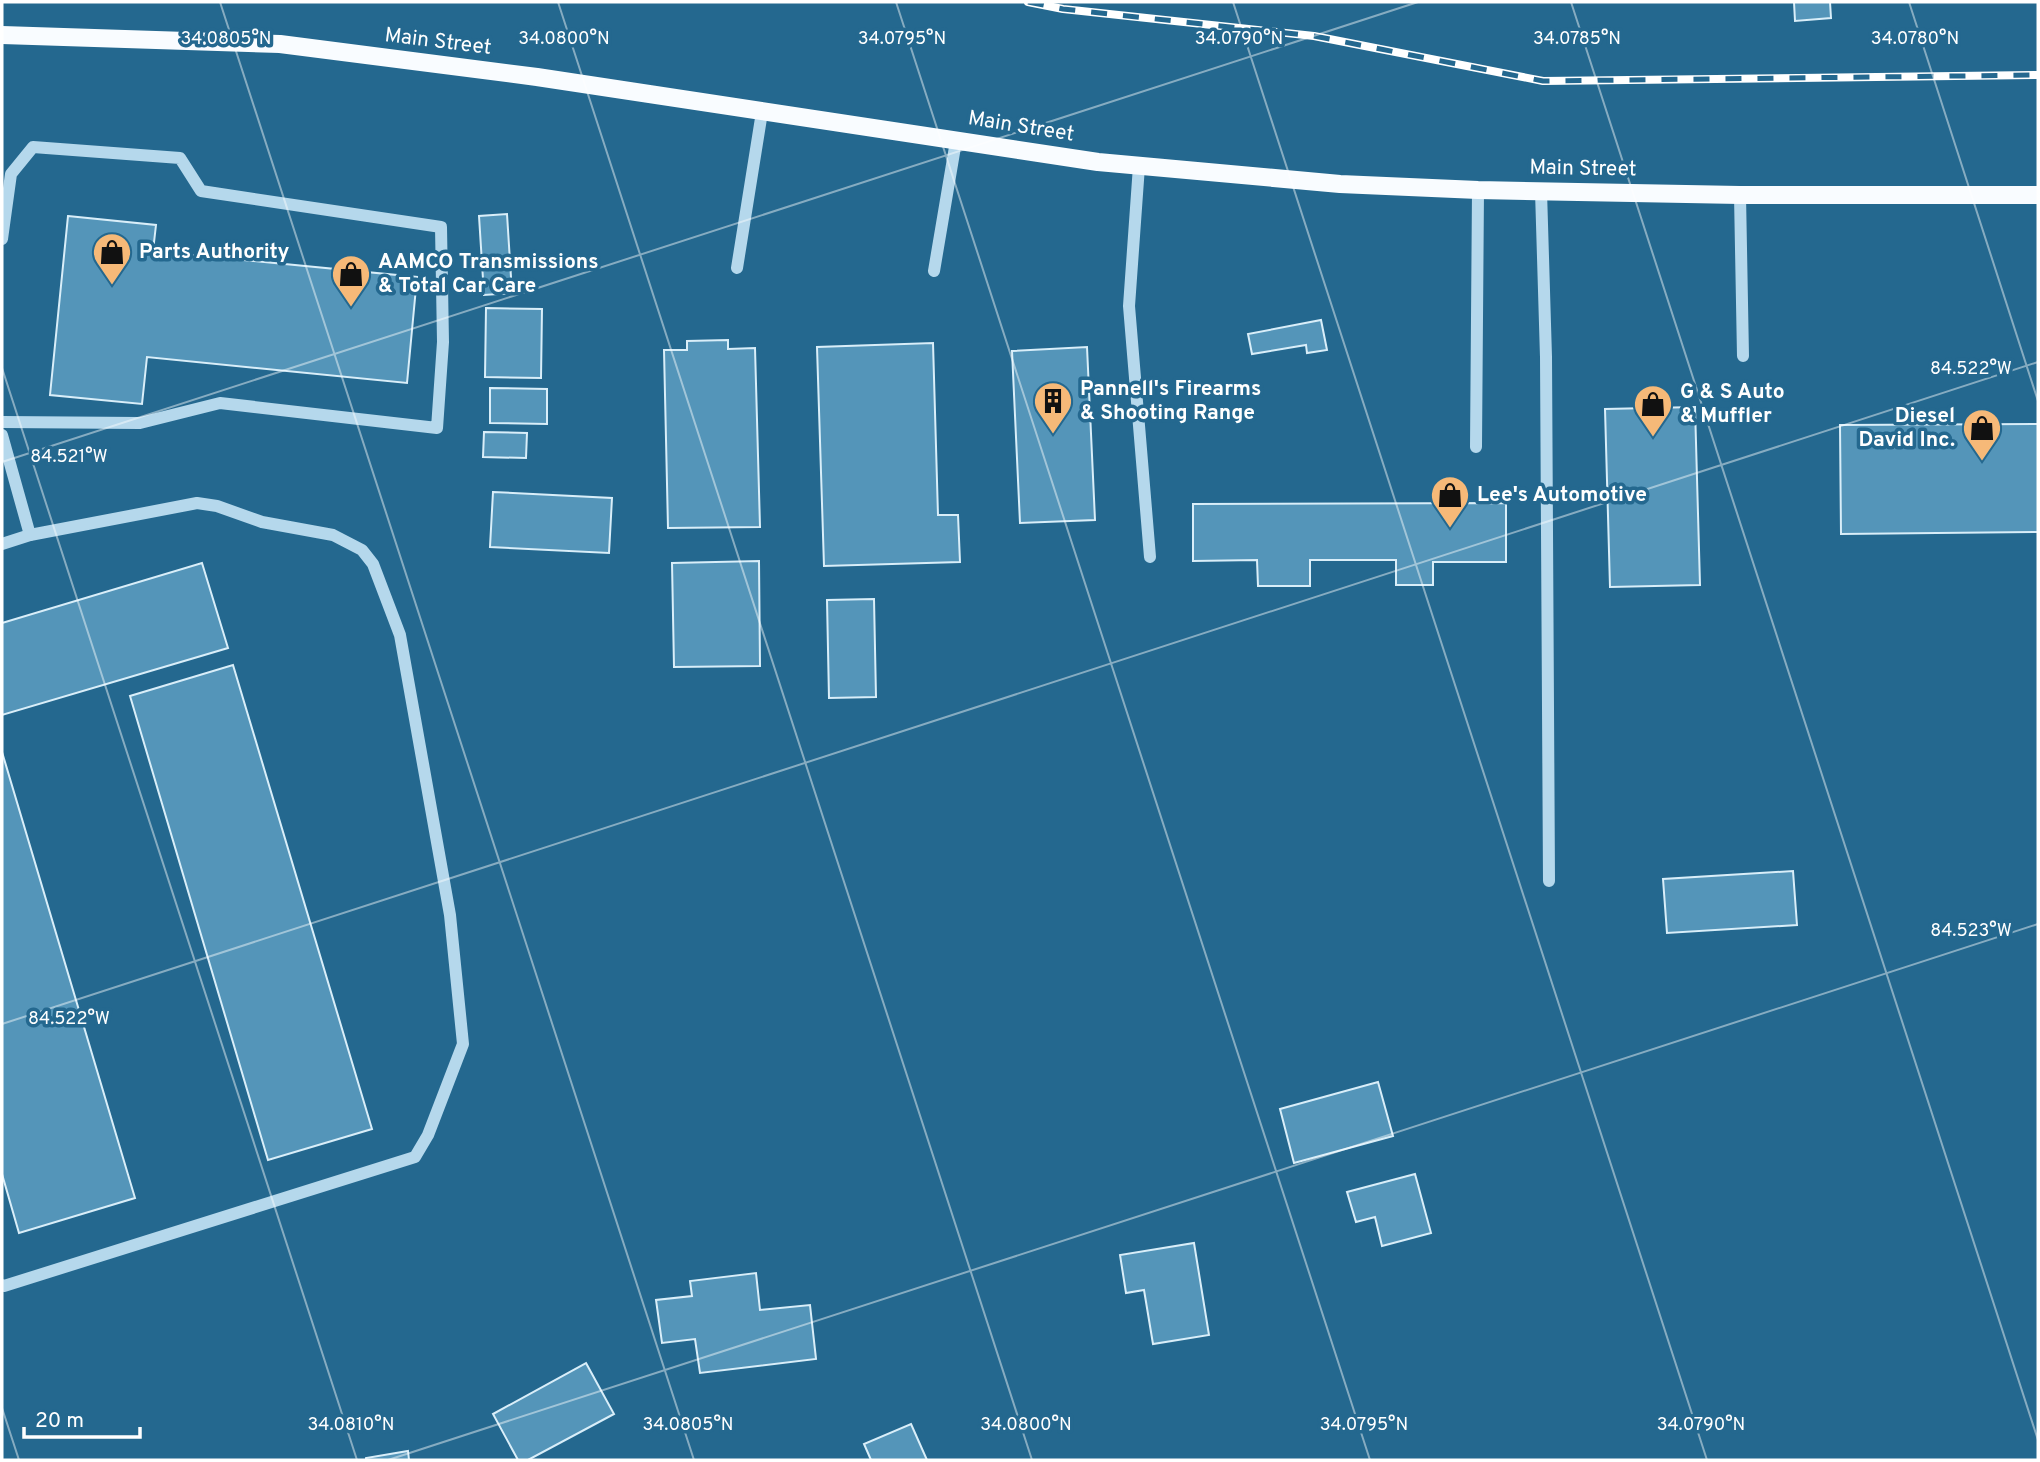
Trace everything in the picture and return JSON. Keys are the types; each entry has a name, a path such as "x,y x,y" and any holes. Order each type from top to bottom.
{"main road":[{"name":"Main Street","path":"2,35 280,44 537,77 762,113 1139,166 1340,184 1478,190 1741,195 2038,195"}],"lane":[{"path":"737,268 762,113"},
{"path":"934,271 956,141"},
{"path":"2,239 11,174 33,147 180,158 201,191 442,227 443,342 437,428 220,403 140,423 2,422"},
{"path":"1139,166 1129,306 1150,557"},
{"path":"1476,447 1478,190"},
{"path":"1541,191 1546,357 1549,881"},
{"path":"1741,195 1743,356"},
{"path":"2,435 30,535"},
{"path":"2,544 30,535 197,503 218,506 262,522 333,535 362,550 373,564 400,635 450,915 463,1044 429,1135 415,1157 3,1286"}],"building":[{"path":"1794,2 1830,2 1831,18 1795,21"},
{"path":"507,214 512,293 484,295 479,216"},
{"path":"68,216 156,225 153,251 417,277 407,383 147,357 142,404 50,395"},
{"path":"486,308 542,309 541,378 485,377"},
{"path":"1321,320 1327,350 1307,353 1306,345 1252,354 1248,334"},
{"path":"728,340 728,349 755,348 760,527 668,528 664,350 687,350 687,341"},
{"path":"933,343 938,515 958,515 960,562 824,566 817,347"},
{"name":"Pannell's Firearms & Shooting Range","path":"1087,347 1095,520 1020,523 1012,351"},
{"path":"490,388 547,389 547,424 490,423"},
{"path":"1695,407 1700,585 1610,587 1605,409"},
{"path":"2038,424 2038,532 1841,534 1840,425"},
{"path":"484,432 527,433 526,458 483,457"},
{"path":"493,492 612,498 609,553 490,547"},
{"path":"1506,503 1506,562 1433,562 1433,585 1396,585 1396,560 1310,560 1310,586 1258,586 1257,560 1193,561 1193,504"},
{"path":"759,561 760,666 674,667 672,563"},
{"path":"202,563 228,648 2,715 2,623"},
{"path":"874,599 876,697 829,698 827,600"},
{"path":"233,665 372,1129 268,1160 130,696"},
{"path":"2,752 135,1198 19,1233 2,1174"},
{"path":"1793,871 1797,925 1667,933 1663,879"},
{"path":"1378,1082 1393,1136 1294,1163 1280,1109"},
{"path":"1415,1174 1431,1233 1382,1246 1375,1217 1356,1222 1347,1192"},
{"path":"1194,1243 1209,1335 1153,1344 1144,1290 1126,1293 1120,1255"},
{"path":"756,1273 760,1310 810,1305 816,1359 700,1373 695,1339 662,1343 656,1300 692,1296 690,1281"},
{"path":"586,1363 614,1414 528,1460 518,1460 493,1414"},
{"path":"911,1424 927,1460 871,1460 864,1444"},
{"path":"408,1451 409,1460 366,1460 366,1458"}],"railway":[{"path":"1028,2 1063,9 1314,36 1543,81 2038,75"}],"place":[{"name":"Parts Authority","path":"112,286"},
{"name":"AAMCO Transmissions & Total Car Care","path":"351,308"},
{"name":"Pannell's Firearms & Shooting Range","path":"1053,435"},
{"name":"G & S Auto & Muffler","path":"1653,438"},
{"name":"Diesel David Inc.","path":"1982,462"},
{"name":"Lee's Automotive","path":"1450,529"}]}
